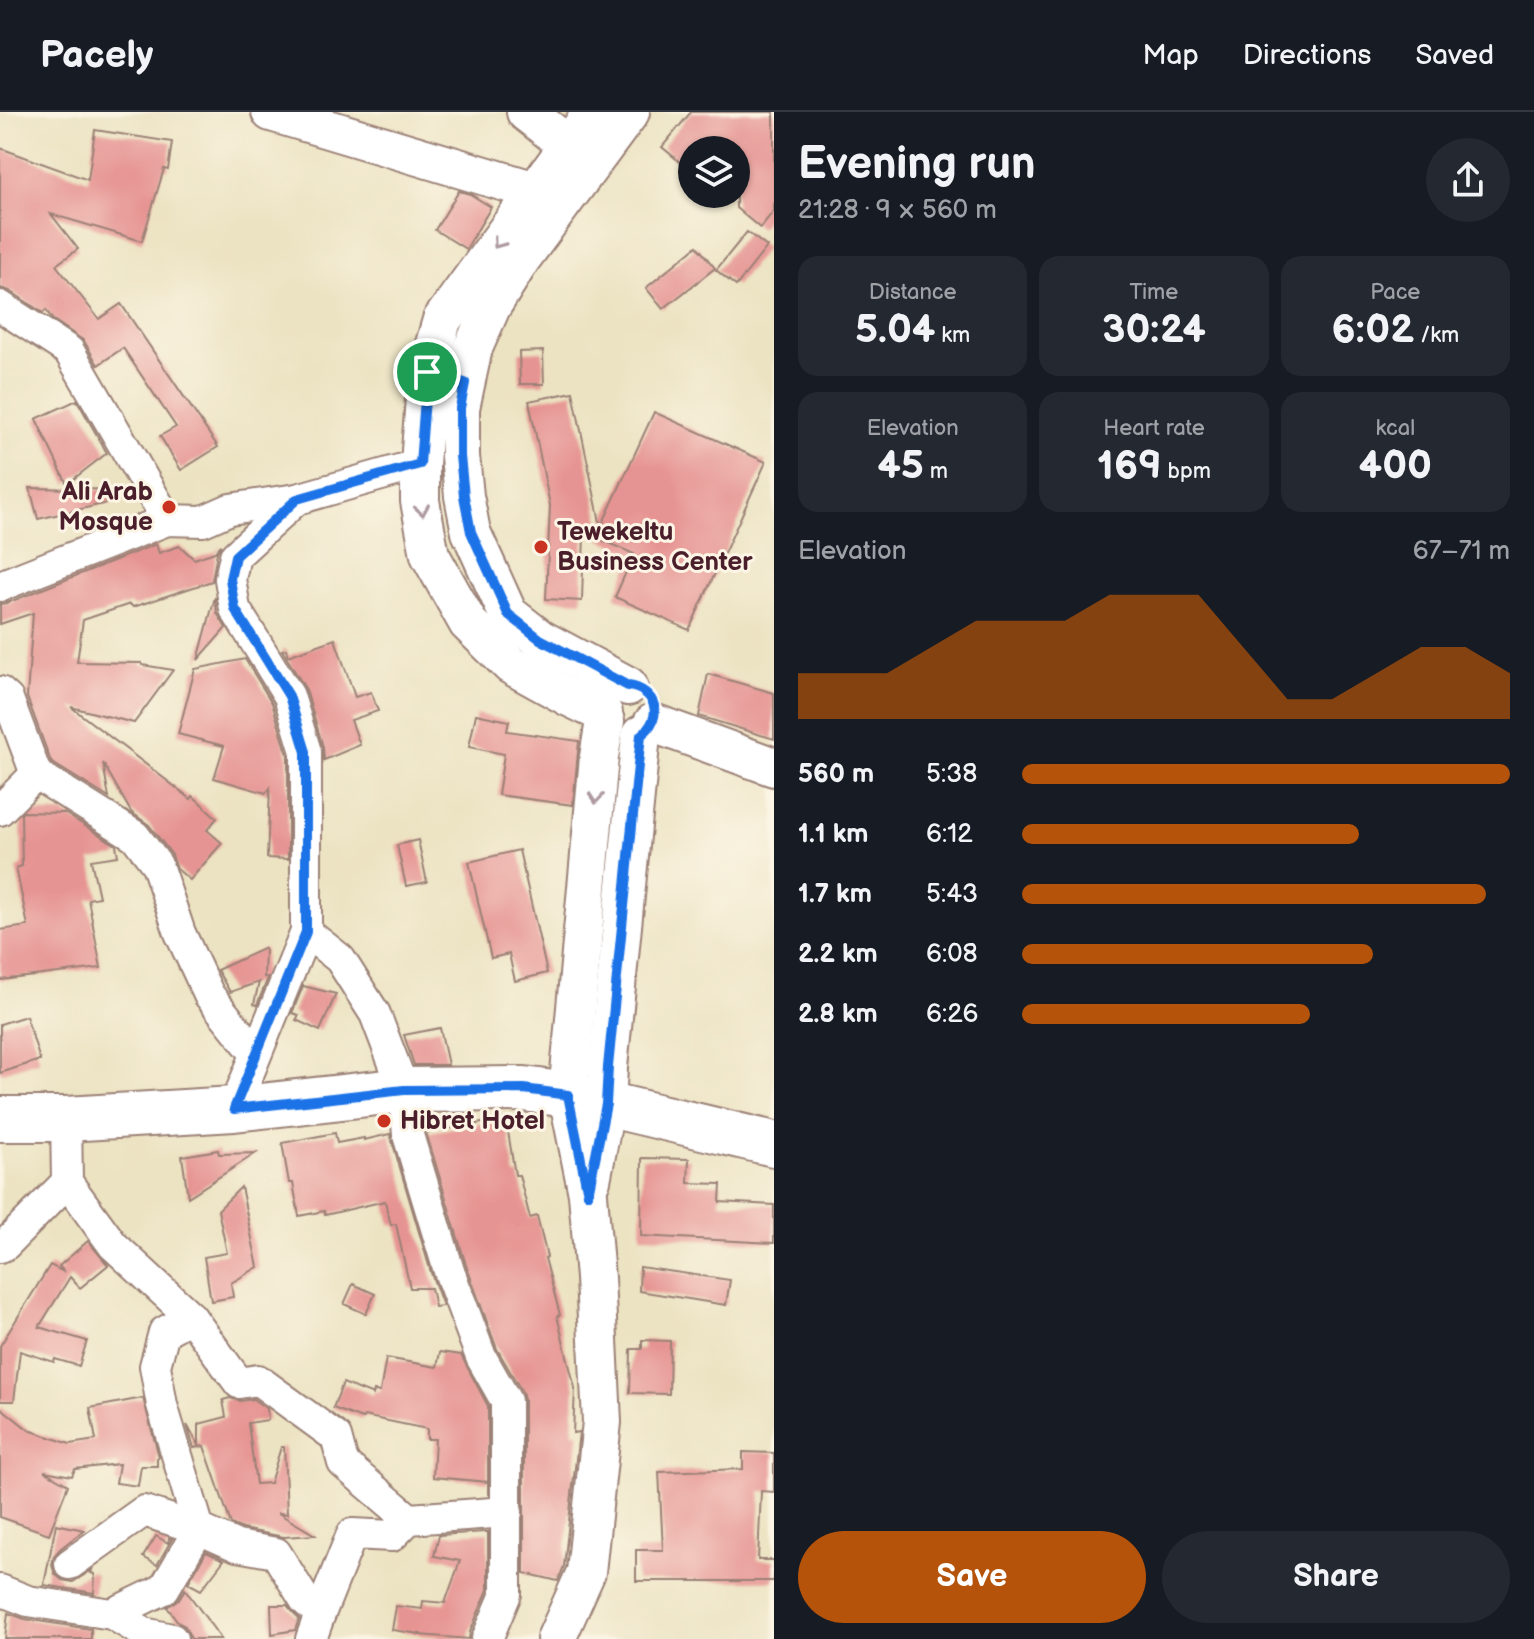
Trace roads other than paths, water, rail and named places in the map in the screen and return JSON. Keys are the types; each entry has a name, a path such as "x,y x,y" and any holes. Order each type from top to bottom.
{"main road":[{"path":"0,1119 66,1119 234,1109 404,1090 524,1089 587,1100 774,1144"}],"street":[{"path":"271,112 551,195"},
{"path":"526,112 581,155"},
{"path":"581,155 593,112"},
{"path":"612,707 567,696 511,665 468,623 430,555 420,501 420,464 427,372 442,320 551,195 581,155 630,112"},
{"path":"551,195 521,259 491,307 473,348 460,408 464,496 471,532 508,614 540,639 612,707"},
{"path":"0,306 69,351 167,520"},
{"path":"427,372 465,383"},
{"path":"0,586 167,520 203,521 230,509 297,499 420,464"},
{"path":"234,1109 306,932 306,752 289,696 235,609 230,579 235,556 297,499"},
{"path":"468,623 498,594"},
{"path":"556,1639 586,1572 602,1422 588,1194 587,1100 586,898 599,757 612,707 636,687 651,698 654,705 647,729 624,905 608,1067 587,1100"},
{"path":"0,692 8,699 36,774 135,836 157,865 180,933 209,995 256,1054"},
{"path":"647,729 774,767"},
{"path":"0,810 36,774"},
{"path":"586,898 624,905"},
{"path":"306,932 340,959 375,1014 404,1090 408,1135 449,1271 481,1357 506,1401 506,1594 487,1639"},
{"path":"66,1119 67,1182 113,1245 191,1317 239,1383 258,1380 336,1437 343,1463 409,1519"},
{"path":"0,1247 67,1182"},
{"path":"112,1614 164,1589 199,1529 162,1405 155,1366 164,1332 191,1317"},
{"path":"70,1564 144,1511 199,1529 237,1546 276,1553 305,1600 315,1626"},
{"path":"315,1626 352,1534 392,1536 409,1519 507,1512"},
{"path":"0,1590 28,1601 112,1614 144,1633 172,1639"}],"place":[{"name":"Ali Arab Mosque","path":"169,507"},
{"name":"Tewekeltu Business Center","path":"541,547"},
{"name":"Hibret Hotel","path":"384,1121"}]}
